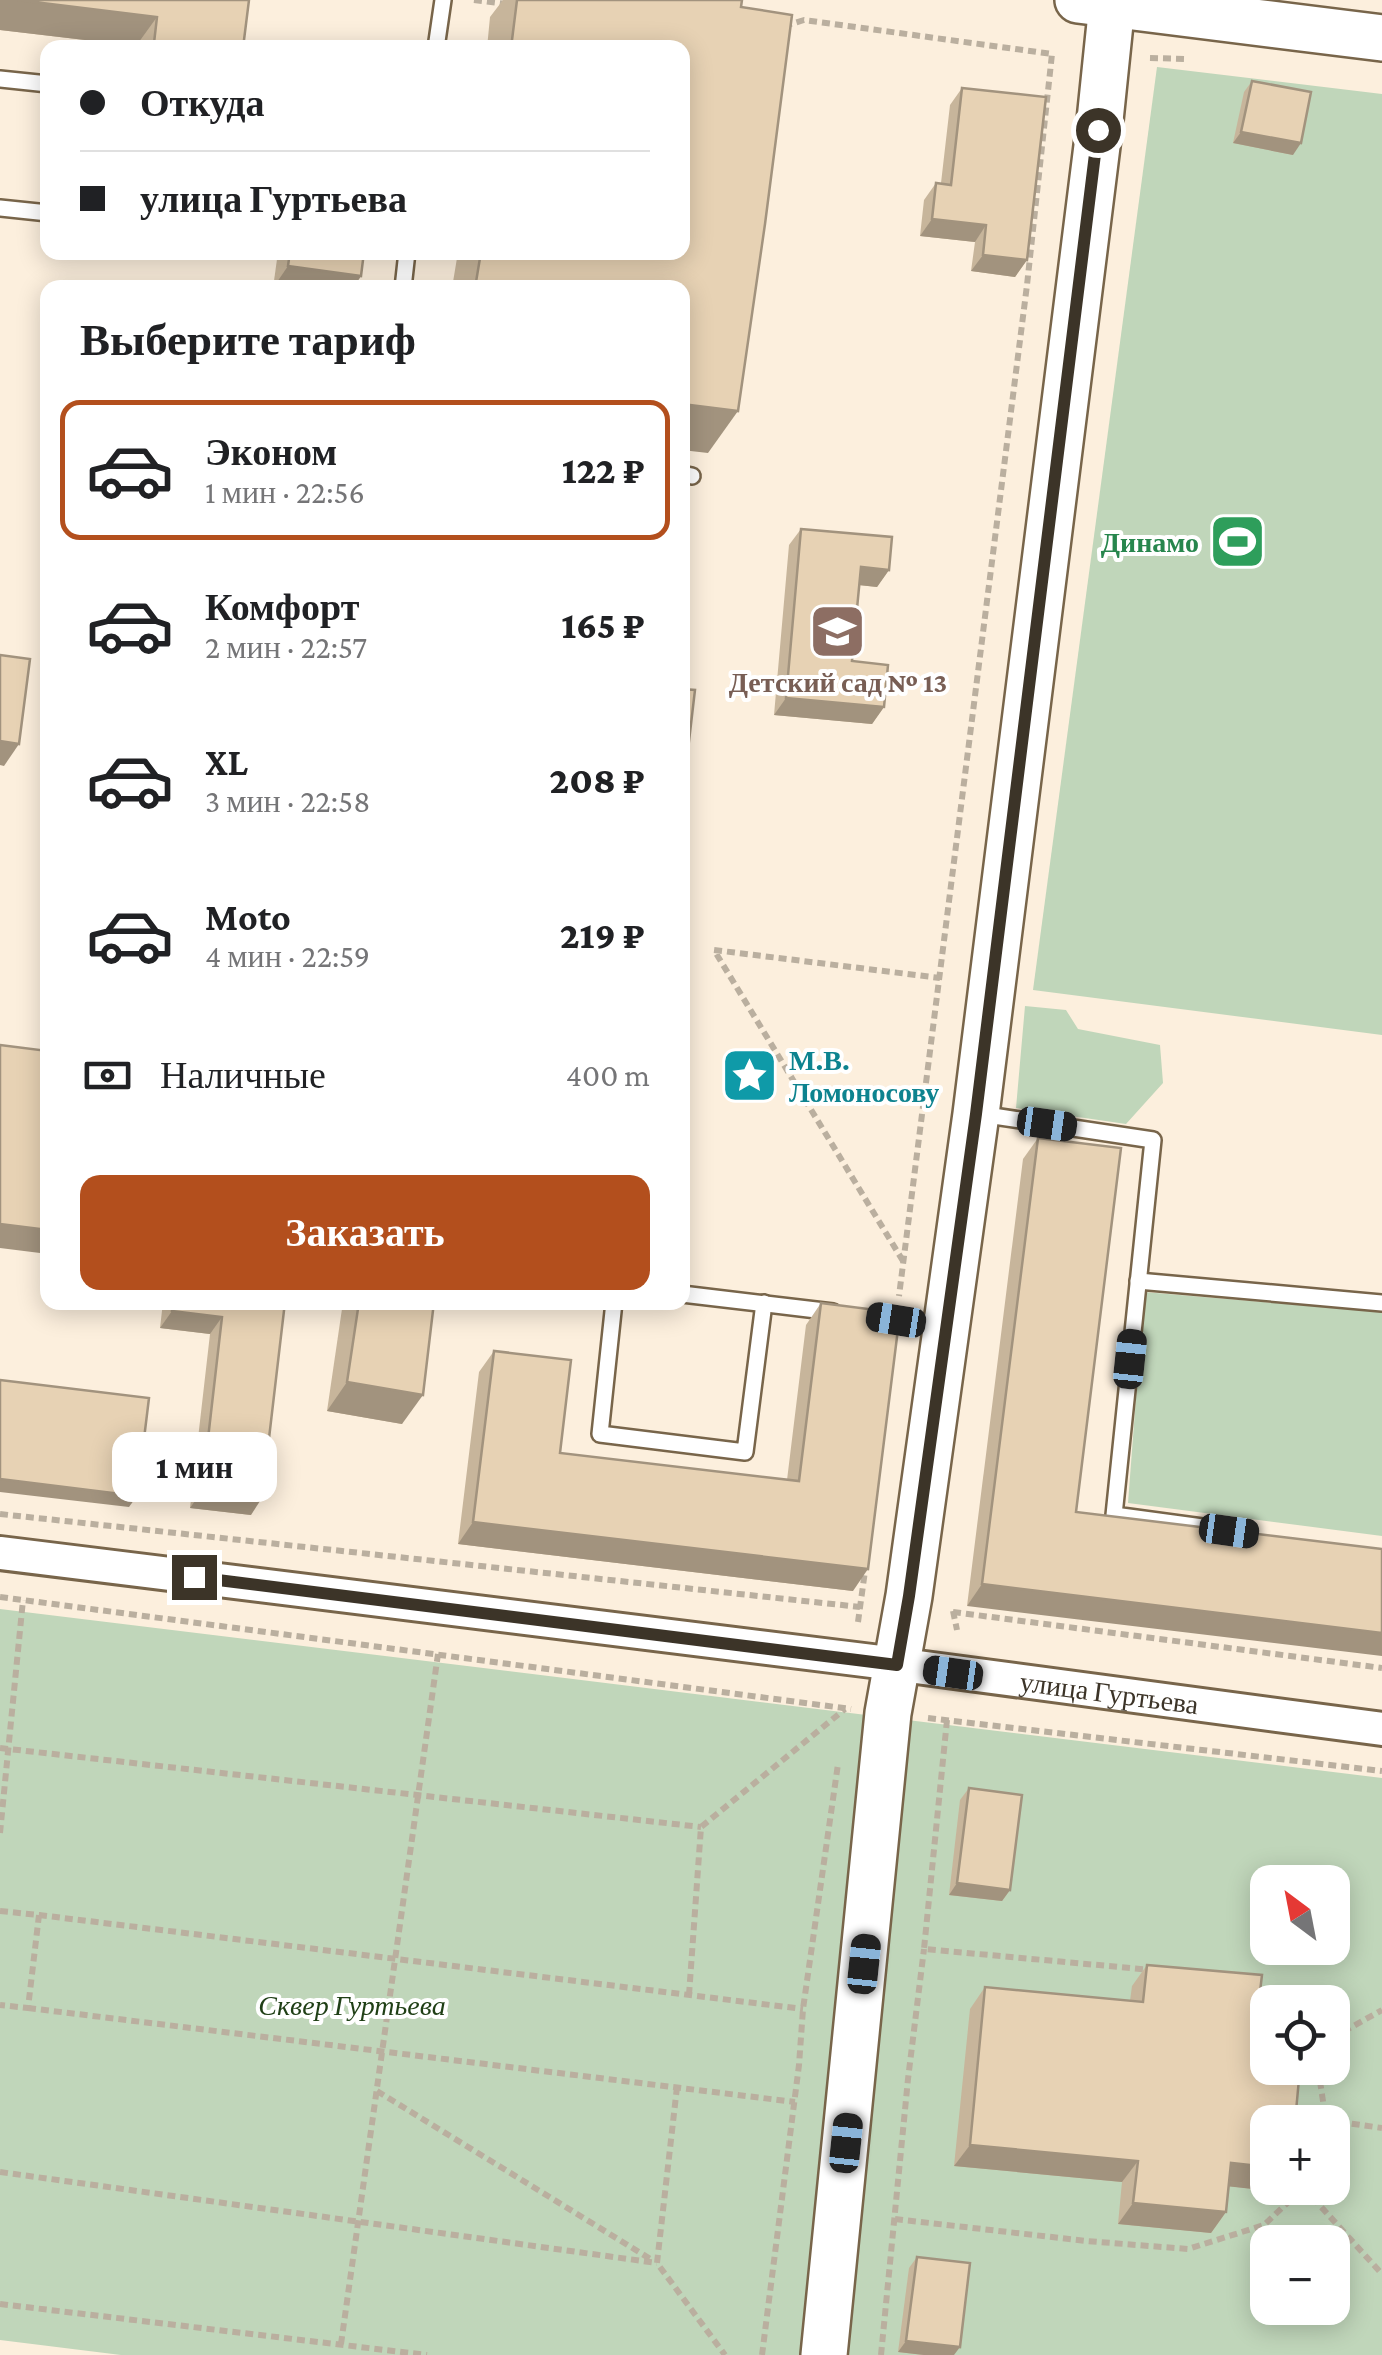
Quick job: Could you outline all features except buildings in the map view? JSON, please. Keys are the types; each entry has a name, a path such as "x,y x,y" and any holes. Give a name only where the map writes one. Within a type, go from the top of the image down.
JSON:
{"street":[{"path":"824,2355 888,1713 909,1596 976,1114 1094,170 1101,1 1382,38"},
{"name":"улица Гуртьева","path":"0,1553 1382,1729"}],"lane":[{"path":"437,40 443,0"},
{"path":"0,79 40,83"},
{"path":"0,208 40,212"},
{"path":"976,1114 1153,1140 1114,1515 1248,1534"},
{"path":"1138,1281 1382,1303"},
{"path":"690,1295 842,1313"},
{"path":"613,1310 600,1434 745,1452 764,1303"},
{"path":"862,1315 947,1325"}],"path":[{"path":"474,0 513,5"},
{"path":"771,31 804,20 1052,54 1030,266 896,1320"},
{"path":"904,1262 714,950 940,978"},
{"path":"0,1514 860,1607"},
{"path":"858,1622 867,1553"},
{"path":"0,1596 846,1708"},
{"path":"0,1833 4,1749 23,1600"},
{"path":"953,1612 1382,1668"},
{"path":"341,2344 438,1654"},
{"path":"4,1749 701,1827 846,1708"},
{"path":"843,1727 846,1708"},
{"path":"881,2355 946,1720 1382,1771"},
{"path":"762,2355 803,2009 840,1746"},
{"path":"689,1994 701,1827"},
{"path":"0,1910 803,2009"},
{"path":"28,2008 39,1916"},
{"path":"924,1950 1162,1971"},
{"path":"0,2005 795,2102"},
{"path":"1350,2028 1382,2010"},
{"path":"657,2264 677,2087"},
{"path":"376,2091 657,2264 725,2355"},
{"path":"1350,2124 1382,2128"},
{"path":"0,2172 657,2264"},
{"path":"895,2219 1188,2249 1264,2225 1286,2205"},
{"path":"1319,2205 1382,2274"},
{"path":"0,2304 427,2355"}],"green space":[{"name":"Динамо","path":"1157,67 1382,94 1382,1035 1033,990"},
{"path":"1025,1006 1066,1010 1078,1029 1160,1045 1163,1083 1126,1124 1016,1108"},
{"path":"1144,1292 1382,1312 1382,1536 1128,1503"},
{"name":"Сквер Гуртьева","path":"0,1609 1382,1778 1382,2355 121,2355 0,2340"}],"place":[{"name":"Динамо","path":"1238,542"},
{"name":"Детский сад № 13","path":"838,631"},
{"name":"М.В. Ломоносову","path":"750,1076"}],"route":[{"path":"194,1577 897,1665 976,1114 1098,130"}]}
